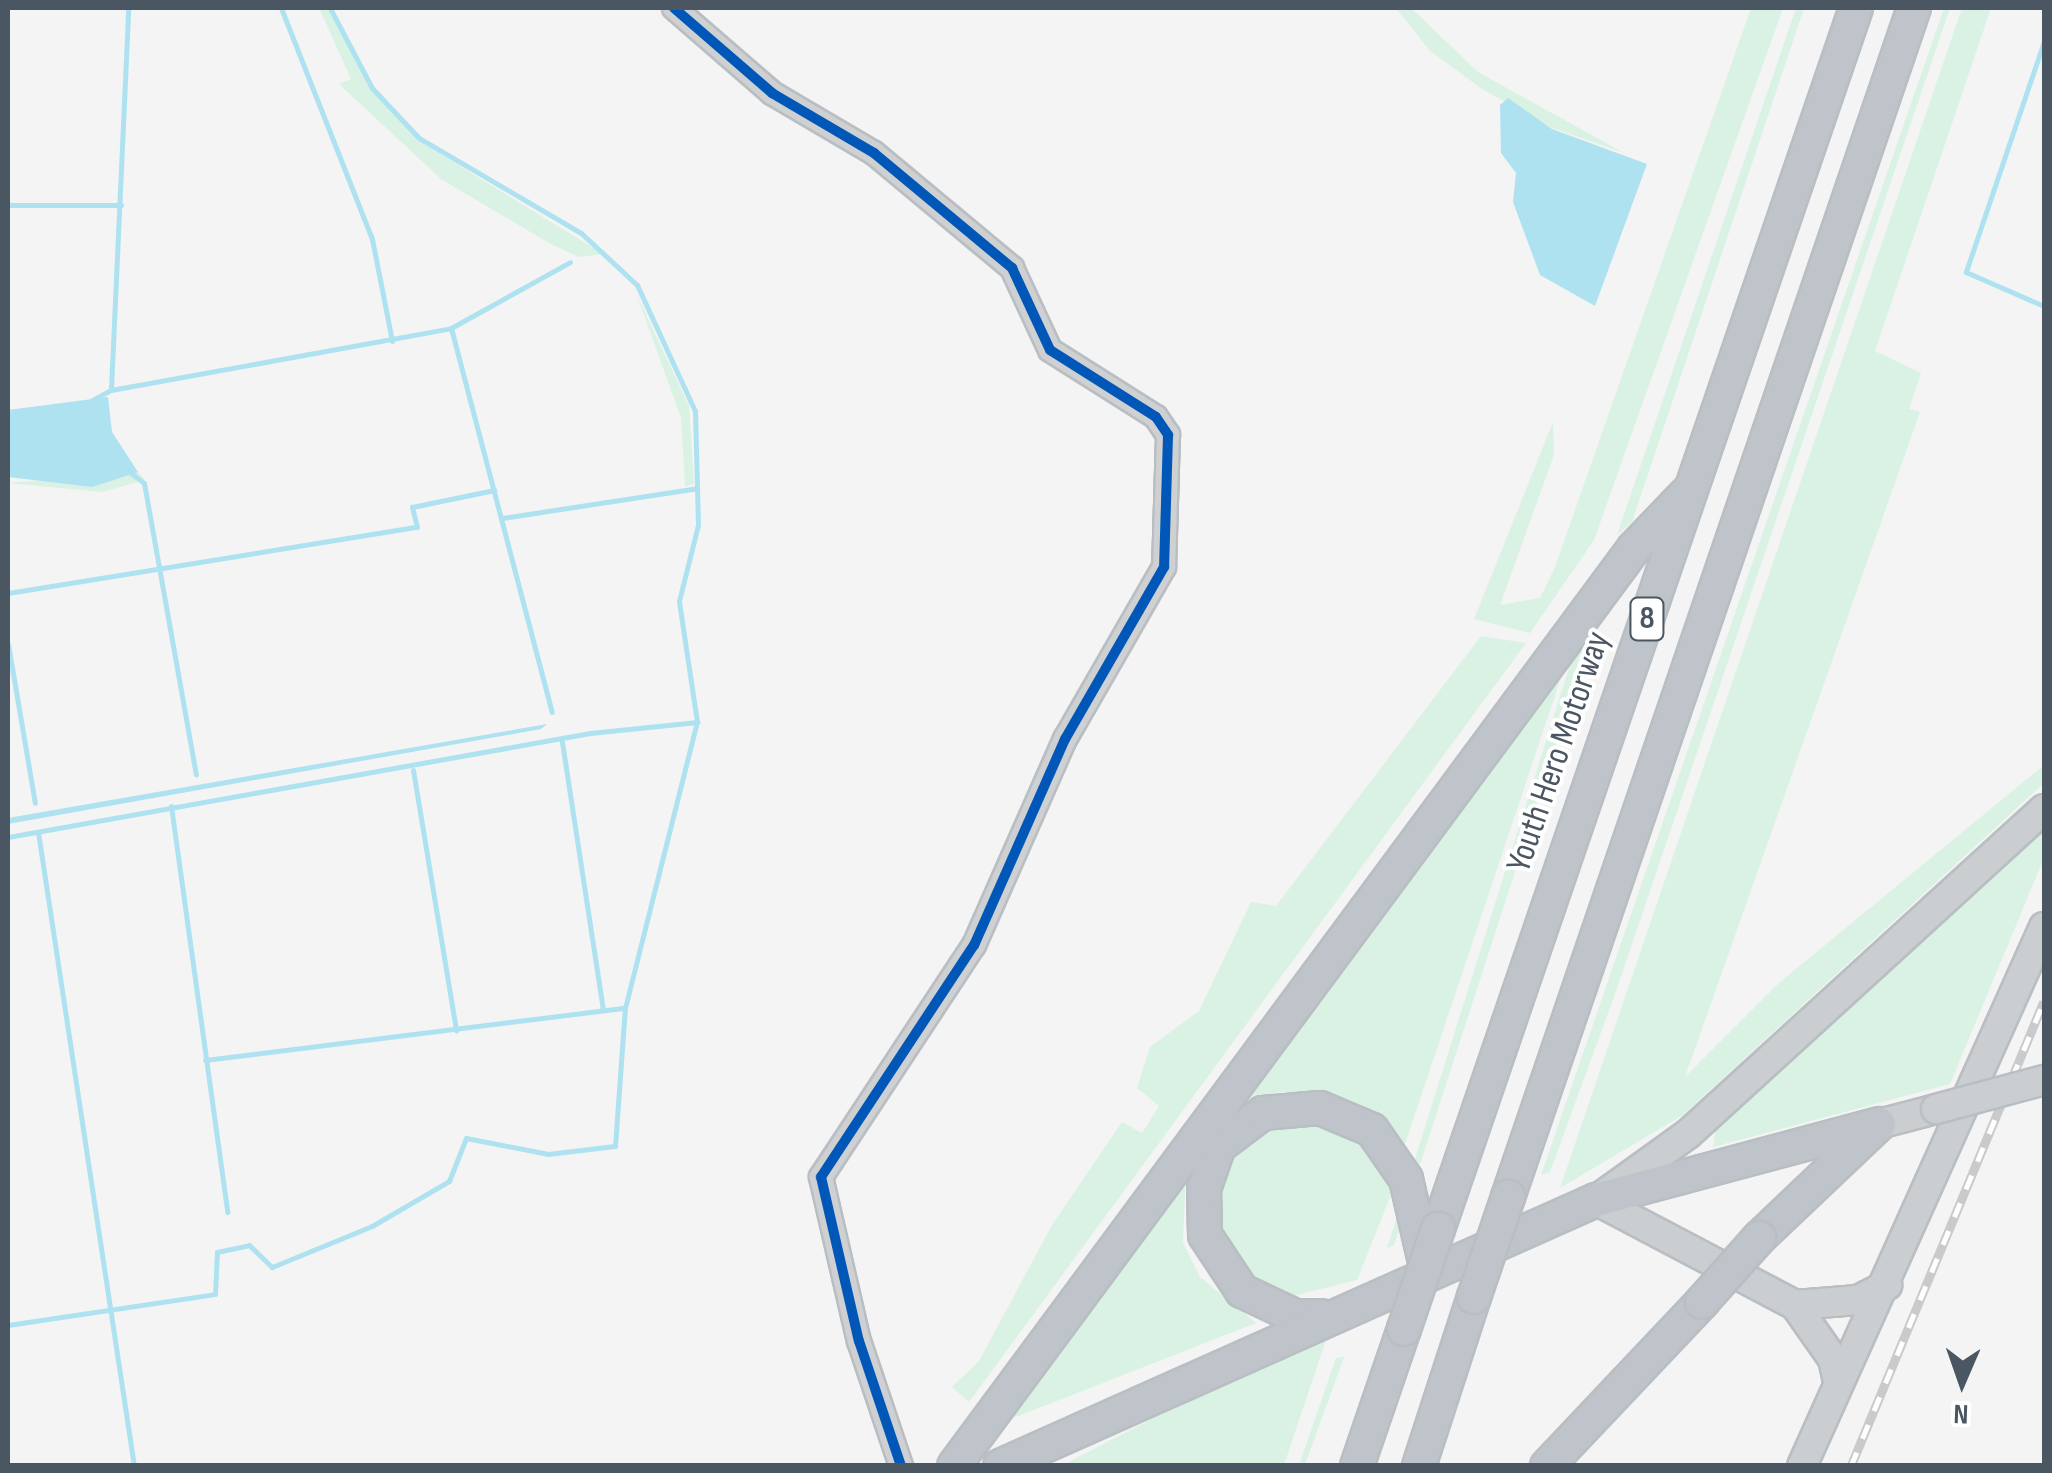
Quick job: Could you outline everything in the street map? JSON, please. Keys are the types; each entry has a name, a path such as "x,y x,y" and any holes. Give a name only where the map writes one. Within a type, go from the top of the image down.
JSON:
{"highway":[{"name":"Youth Hero Motorway","path":"1358,1466 1428,1244 1856,8"},
{"name":"8","path":"1419,1466 1914,8"},
{"path":"954,1466 1634,548 1692,488"},
{"path":"1325,1316 1269,1308 1214,1257 1204,1189 1236,1128 1292,1107 1347,1115 1394,1154 1428,1244"},
{"path":"1000,1466 1325,1316 1596,1200 1879,1124"},
{"path":"1547,1466 1759,1238 1879,1124"}],"main road":[{"path":"1838,1381 1834,1359 1794,1305 1596,1200 1688,1134 2044,809"},
{"path":"1802,1466 1838,1381 1887,1286 2044,926"},
{"path":"1879,1124 2044,1080"},
{"path":"1794,1305 1858,1300 1887,1286"}],"street":[{"path":"674,8 772,93 874,153 1012,268 1050,350 1156,417 1168,435 1164,566 1065,739 974,945 821,1177 859,1341 900,1466"}],"green space":[{"path":"319,8 328,8 370,88 418,140 603,254 579,257 441,179 339,84 351,79"},
{"path":"1396,8 1411,8 1478,72 1624,153 1552,128 1482,89 1430,51"},
{"path":"1751,8 1783,8 1594,540 1530,633 1474,619 1553,422 1554,455 1500,605 1540,598 1555,567"},
{"path":"1796,8 1804,8 1632,522 1617,535"},
{"path":"1944,8 1950,8 1615,994 1550,1172 1541,1175"},
{"path":"1962,8 1991,8 1875,351 1921,373 1909,409 1920,412 1685,1077 1780,982 2044,765 2044,783 1683,1115 1560,1188"},
{"path":"636,293 689,406 694,484 685,486 681,418"},
{"path":"138,472 145,480 102,492 8,483"},
{"path":"1604,597 1394,1245 1387,1248 1589,604"},
{"path":"1481,636 1526,643 969,1402 952,1387 979,1361 1052,1225 1122,1122 1142,1133 1159,1106 1137,1088 1150,1047 1199,1011 1251,902 1276,906"},
{"path":"1574,639 1402,1153 1325,1093 1277,1092 1235,1109"},
{"path":"2044,815 2044,858 1950,1084 1713,1147 1717,1118"},
{"path":"1257,1122 1339,1125 1368,1148 1392,1192 1357,1280 1281,1299 1227,1269 1211,1181"},
{"path":"1186,1165 1183,1243 1200,1277 1256,1323 1003,1422"},
{"path":"1330,1328 1284,1465 1061,1466 1132,1429"},
{"path":"1344,1357 1305,1465 1299,1465 1336,1358"}],"water":[{"path":"1508,98 1552,129 1647,164 1595,306 1540,275 1513,202 1516,173 1501,153 1500,105"},
{"path":"108,397 112,432 138,472 92,487 8,477 8,410"},
{"path":"547,724 541,729 8,824 8,818"}],"waterway":[{"path":"111,389 128,8"},
{"path":"281,8 372,239 392,341"},
{"path":"8,1325 215,1294 217,1252 249,1245 272,1267 372,1226 449,1181 466,1138 548,1154 615,1146 625,1008 697,722 679,601 698,525 695,411 637,285 581,233 419,138 372,88 330,8"},
{"path":"2044,41 1966,272 2044,306"},
{"path":"8,205 121,205"},
{"path":"89,402 111,390 451,328 570,262"},
{"path":"451,328 552,712"},
{"path":"131,473 144,483 196,774"},
{"path":"502,518 697,488"},
{"path":"8,593 417,527 412,507 494,490"},
{"path":"8,644 35,803"},
{"path":"8,837 590,733 697,722"},
{"path":"562,742 603,1010"},
{"path":"413,770 456,1030"},
{"path":"171,806 227,1212"},
{"path":"38,832 134,1466"},
{"path":"205,1060 625,1008"}],"railway":[{"path":"1851,1466 2044,1001"}],"cycle path":[{"path":"674,8 772,93 874,153 1012,268 1050,350 1156,417 1168,435 1164,567 1065,739 974,945 821,1177 859,1341 901,1466"}]}
